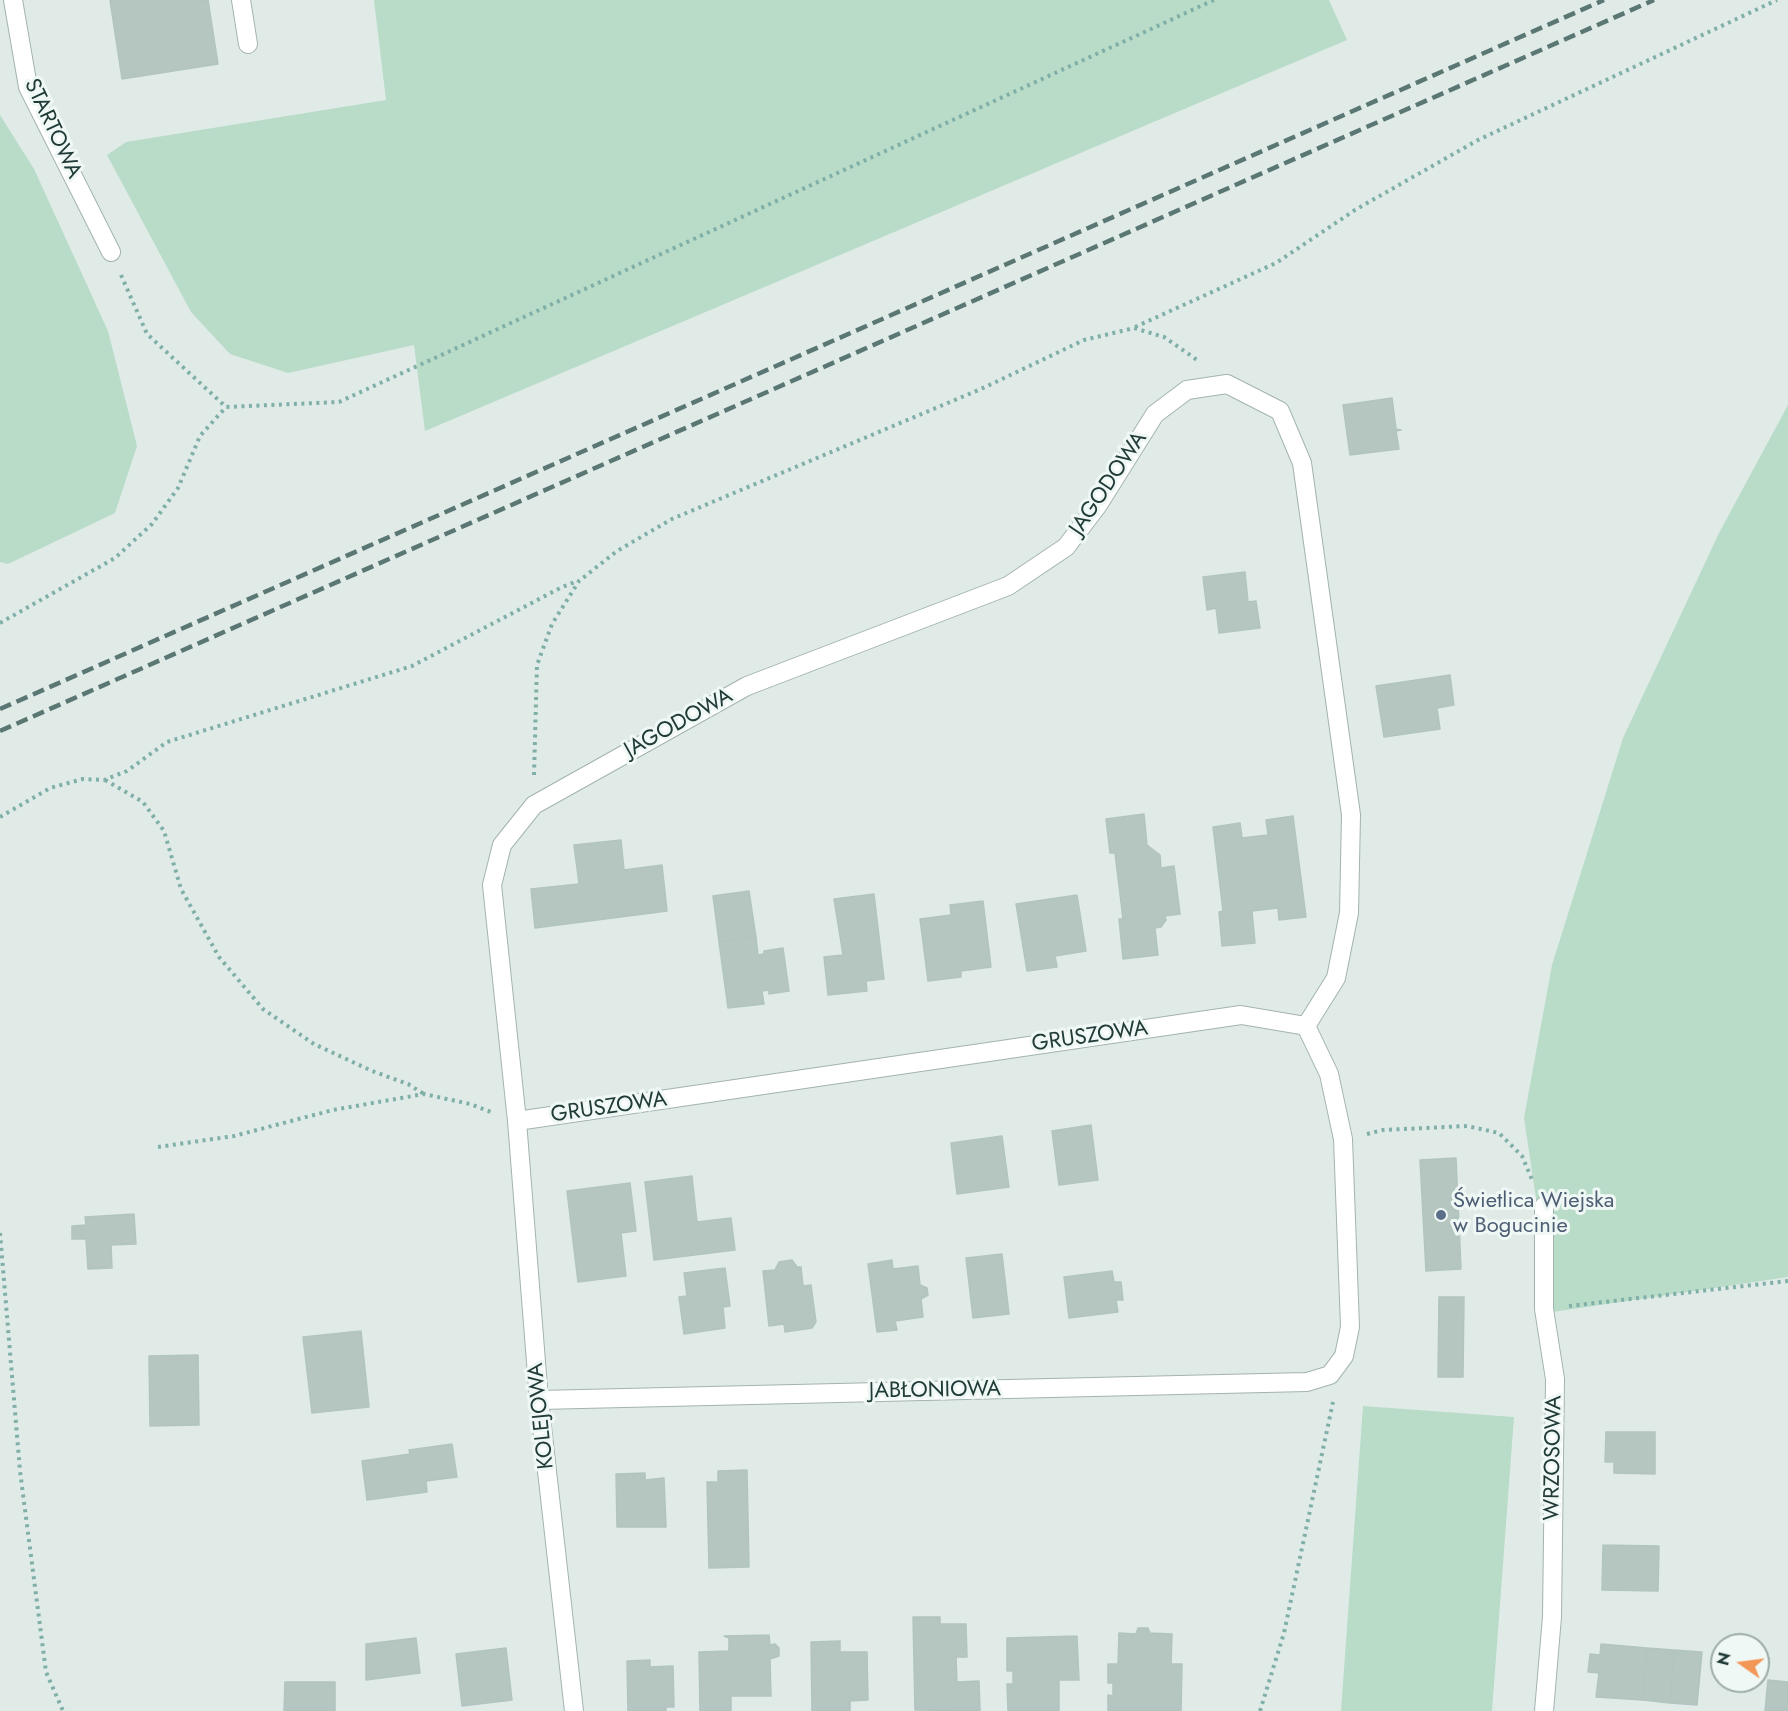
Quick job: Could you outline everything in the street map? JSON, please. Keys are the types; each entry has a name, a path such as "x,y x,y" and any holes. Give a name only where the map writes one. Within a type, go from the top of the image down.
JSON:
{"street":[{"name":"STARTOWA","path":"13,0 28,87 111,252"},
{"path":"242,0 248,44"},
{"path":"1227,384 1280,411 1302,463 1351,815 1348,913 1336,978 1306,1026 1329,1074 1343,1139 1350,1327 1344,1356 1330,1375"},
{"name":"JAGODOWA","path":"517,1121 492,885 502,845 534,805 747,686 1008,586 1066,547 1098,505 1155,414 1187,390 1227,384"},
{"name":"GRUSZOWA","path":"517,1121 1241,1015 1306,1026"},
{"name":"KOLEJOWA","path":"517,1121 539,1400 574,1711"},
{"name":"WRZOSOWA","path":"1544,1206 1544,1309 1556,1379 1552,1617 1544,1711"},
{"name":"JABŁONIOWA","path":"539,1400 1307,1382 1330,1375"}],"path":[{"path":"111,252 147,334 226,407 339,402 1214,0"},
{"path":"534,805 537,665 552,624 579,581 617,551 672,519 981,389 1084,340 1134,328 1276,263 1355,210 1478,140 1777,0"},
{"path":"1134,328 1164,337 1227,384"},
{"path":"0,623 115,558 152,524 178,488 200,436 226,407"},
{"path":"0,818 50,788 83,779 104,780 127,771 167,742 412,666 562,586 579,581"},
{"path":"104,780 143,802 164,831 186,898 219,957 263,1009 314,1044 372,1071 408,1084 424,1094 470,1104 517,1121"},
{"path":"158,1147 234,1136 333,1110 424,1094"},
{"path":"1343,1139 1383,1130 1467,1126 1499,1133 1522,1156 1544,1206"},
{"path":"0,1233 20,1471 42,1648 46,1672 63,1711"},
{"path":"1544,1309 1788,1281"},
{"path":"1260,1711 1284,1633 1335,1392 1330,1375"}],"green space":[{"path":"374,0 1329,0 1347,40 425,431 414,345 288,373 230,354 191,312 107,155 126,142 386,100"},
{"path":"0,115 34,169 108,331 137,446 115,513 8,564 0,562"},
{"path":"1788,405 1788,1277 1553,1312 1524,1118 1552,965 1623,738 1719,533"},
{"path":"1363,1406 1514,1417 1492,1711 1341,1711"}],"building":[{"path":"110,0 208,0 218,64 122,79"},
{"path":"1392,398 1396,429 1401,430 1396,431 1399,449 1350,455 1343,405"},
{"path":"1245,572 1248,602 1256,601 1260,628 1219,633 1216,608 1207,610 1203,577"},
{"path":"1450,675 1454,705 1437,708 1440,729 1384,737 1376,686"},
{"path":"1144,814 1147,845 1160,855 1161,868 1174,866 1180,914 1165,916 1166,920 1161,927 1155,928 1158,955 1123,959 1119,919 1123,919 1115,853 1110,853 1106,819"},
{"path":"1293,816 1306,917 1279,920 1278,908 1252,911 1255,943 1222,946 1219,912 1223,911 1213,827 1240,823 1242,838 1268,835 1266,820"},
{"path":"621,840 624,870 662,865 667,911 535,928 531,889 579,884 574,845"},
{"path":"749,891 756,937 719,942 713,896"},
{"path":"874,894 884,979 866,981 867,991 828,995 824,957 843,955 834,899"},
{"path":"1077,895 1086,951 1055,956 1057,967 1027,971 1016,904"},
{"path":"983,901 991,967 961,971 961,977 928,981 920,919 951,915 950,905"},
{"path":"756,937 758,955 764,954 764,951 783,948 789,991 769,994 769,990 762,991 764,1004 728,1008 719,942"},
{"path":"1091,1125 1098,1180 1059,1185 1052,1131"},
{"path":"1002,1136 1009,1187 957,1194 951,1143"},
{"name":"Świetlica Wiejska w Bogucinie","path":"1456,1158 1461,1269 1426,1271 1420,1160"},
{"path":"692,1176 697,1222 731,1218 735,1250 654,1260 645,1182"},
{"path":"630,1183 636,1231 621,1233 626,1276 578,1282 567,1191"},
{"path":"134,1214 136,1244 111,1245 112,1268 88,1269 86,1239 72,1239 72,1226 86,1225 85,1217"},
{"path":"1002,1254 1009,1314 973,1318 966,1258"},
{"path":"792,1260 797,1267 801,1267 803,1286 811,1285 816,1322 812,1328 785,1332 784,1324 769,1326 763,1271 775,1270 779,1262"},
{"path":"892,1260 893,1269 918,1266 920,1285 927,1288 928,1295 921,1299 923,1317 895,1321 897,1330 877,1332 868,1264"},
{"path":"725,1268 730,1306 723,1307 725,1328 684,1334 679,1297 687,1296 684,1273"},
{"path":"1112,1271 1114,1282 1121,1282 1123,1300 1116,1300 1118,1312 1069,1318 1064,1277"},
{"path":"1439,1297 1464,1297 1463,1377 1438,1377"},
{"path":"361,1331 369,1407 312,1413 303,1337"},
{"path":"198,1355 199,1425 150,1426 149,1356"},
{"path":"1606,1432 1655,1432 1655,1474 1614,1473 1614,1462 1605,1462"},
{"path":"452,1444 457,1477 426,1481 427,1492 367,1500 362,1461 410,1454 409,1450"},
{"path":"747,1470 749,1567 709,1568 707,1482 718,1482 718,1471"},
{"path":"645,1473 645,1480 664,1478 666,1527 617,1527 616,1474"},
{"path":"1603,1545 1659,1546 1658,1591 1602,1590"},
{"path":"913,1617 940,1617 940,1624 966,1624 967,1657 956,1657 957,1682 979,1681 980,1711 915,1710"},
{"path":"1138,1628 1148,1628 1150,1633 1172,1634 1171,1664 1182,1664 1181,1711 1108,1711 1108,1695 1113,1696 1113,1683 1108,1683 1108,1664 1118,1664 1119,1633 1136,1634"},
{"path":"769,1635 770,1645 775,1644 779,1648 779,1656 770,1659 771,1696 731,1696 731,1711 700,1711 699,1652 729,1651 729,1638 724,1636"},
{"path":"1077,1636 1079,1680 1059,1680 1059,1711 1008,1711 1007,1684 1013,1684 1013,1671 1007,1671 1007,1638"},
{"path":"416,1638 420,1673 366,1680 366,1644"},
{"path":"840,1641 840,1652 867,1652 868,1700 850,1701 850,1711 812,1711 811,1642"},
{"path":"1601,1644 1647,1648 1643,1700 1596,1697 1599,1673 1588,1672 1590,1654 1600,1655"},
{"path":"506,1648 512,1700 462,1706 456,1654"},
{"path":"1647,1648 1674,1650 1670,1703 1643,1700"},
{"path":"1674,1650 1702,1652 1697,1705 1670,1703"},
{"path":"650,1660 650,1667 673,1666 674,1707 666,1707 666,1711 628,1711 627,1661"},
{"path":"1770,1680 1788,1682 1788,1711 1765,1711 1767,1693 1770,1693"},
{"path":"285,1682 335,1682 335,1711 284,1711"}],"railway":[{"path":"0,709 1604,0"},
{"path":"0,731 1654,0"}],"place":[{"name":"Świetlica Wiejska w Bogucinie","path":"1441,1215"}]}
